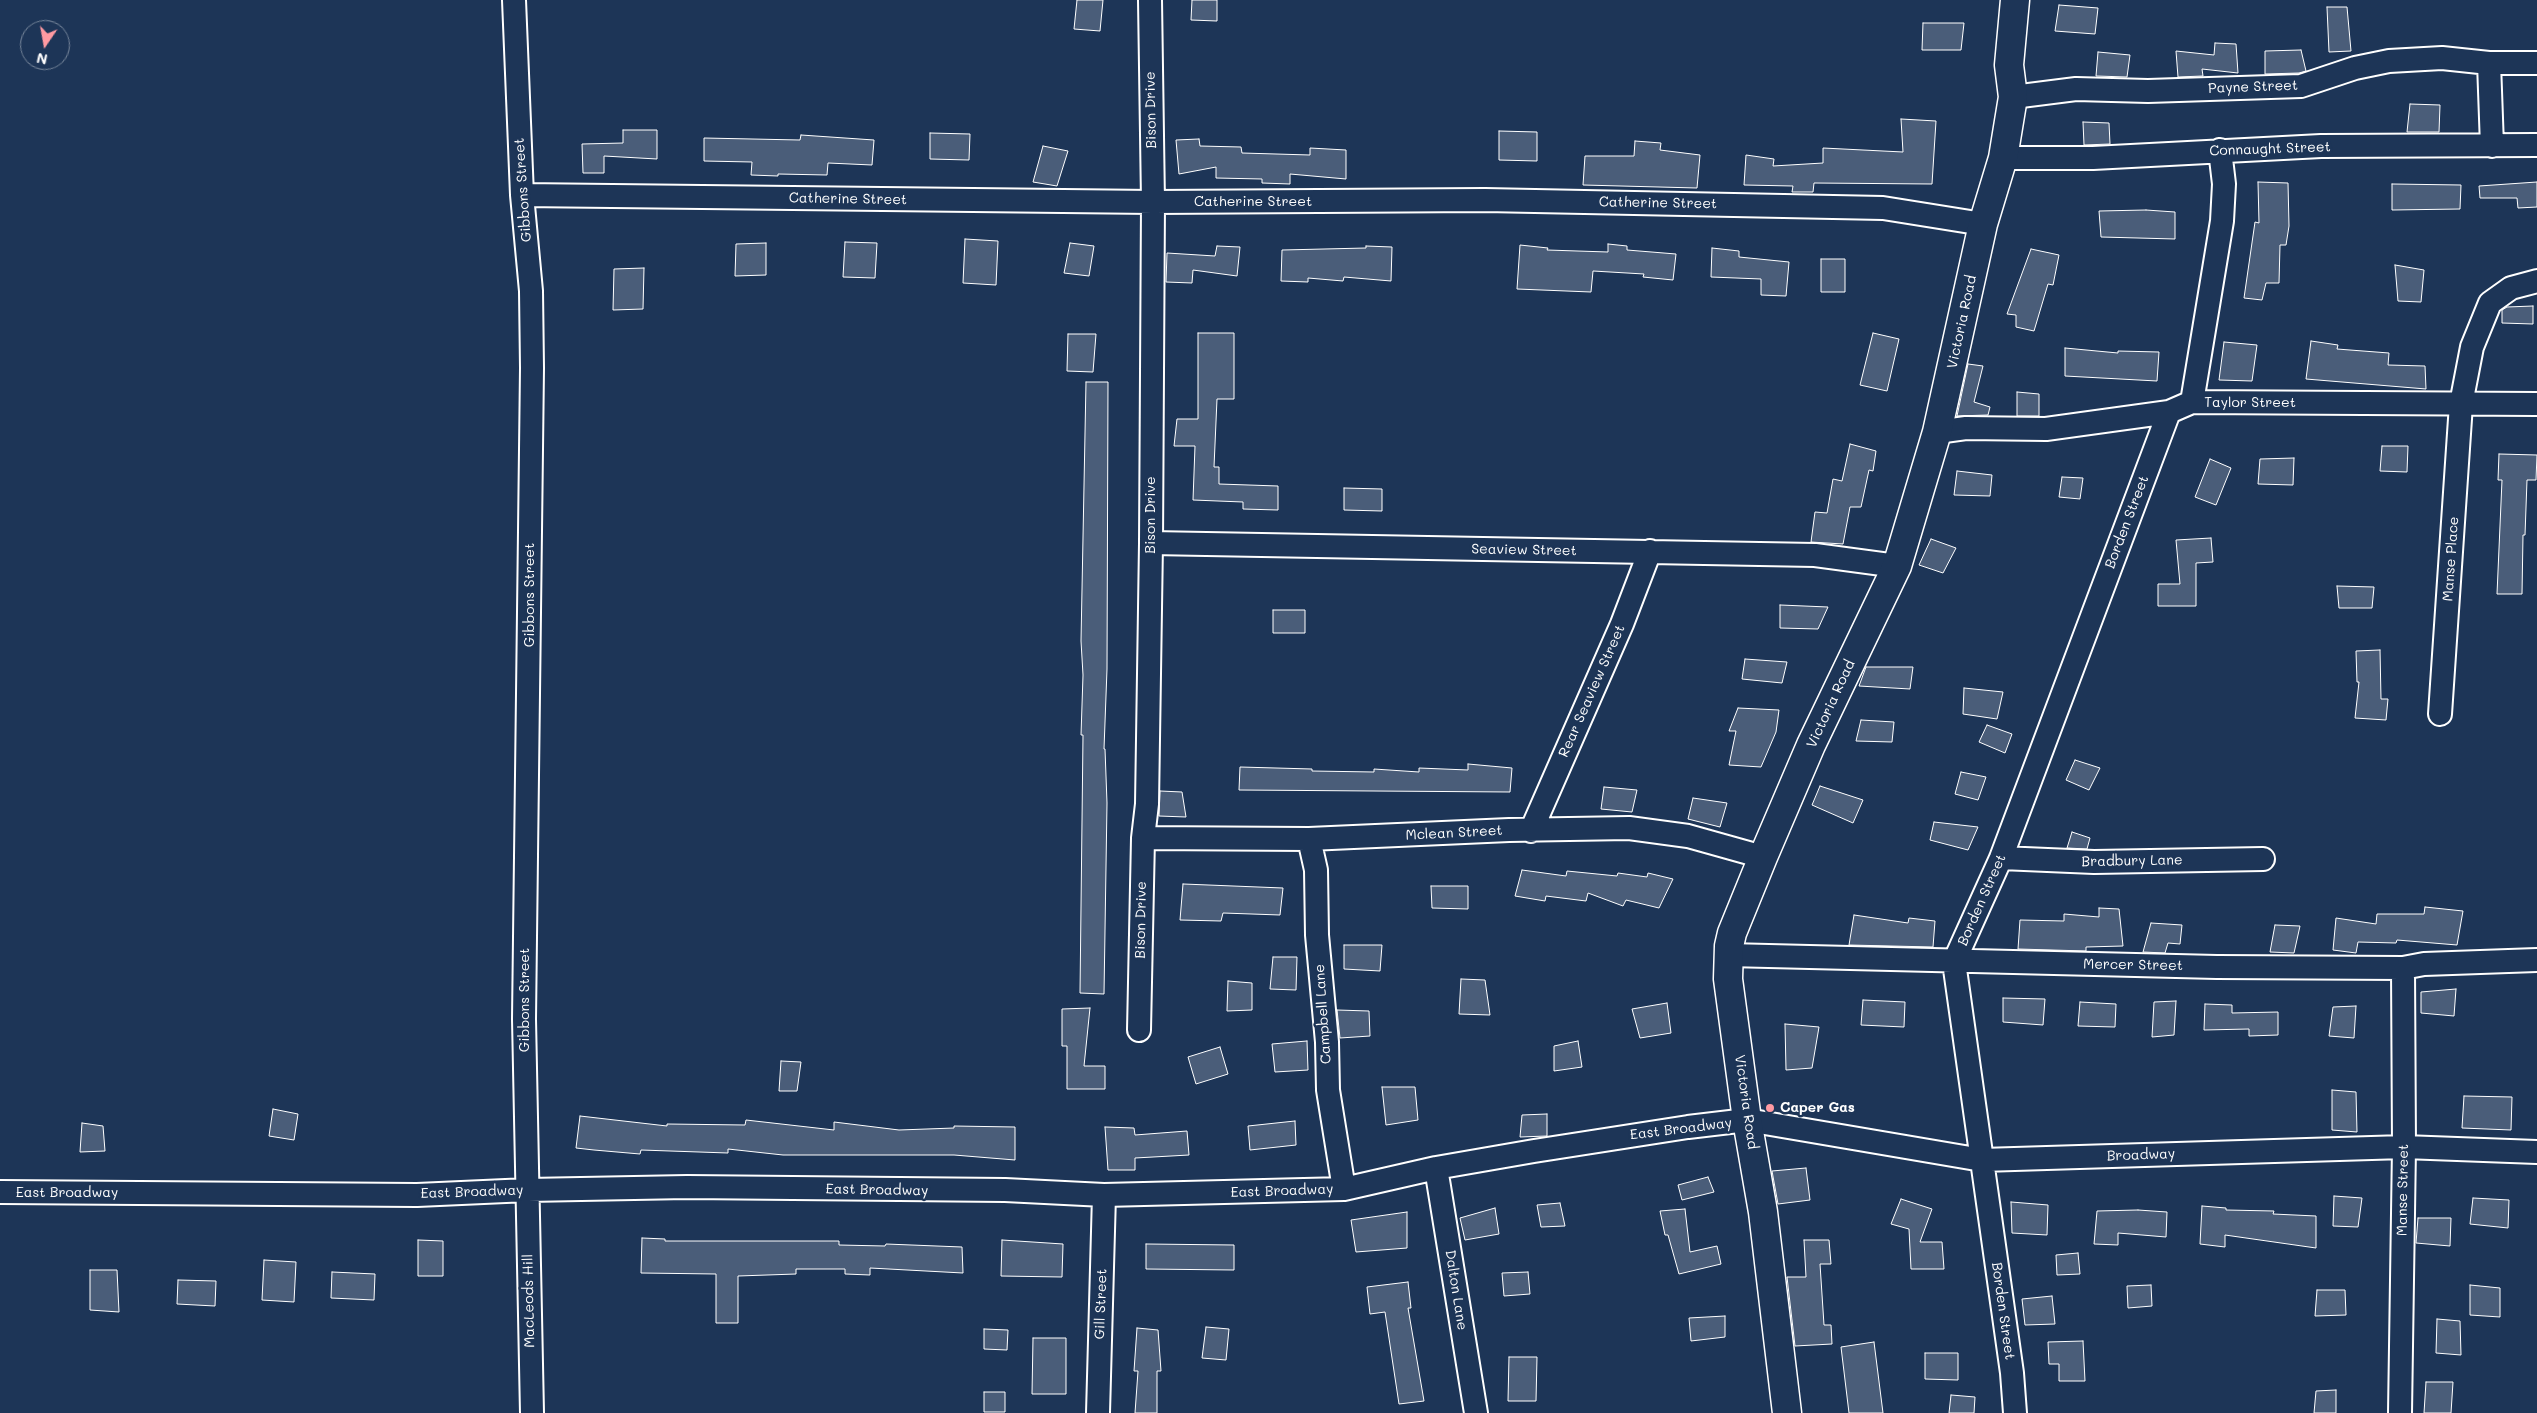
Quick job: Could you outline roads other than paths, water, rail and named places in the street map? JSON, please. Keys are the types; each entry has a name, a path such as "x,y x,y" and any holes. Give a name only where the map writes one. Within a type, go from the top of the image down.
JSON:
{"main road":[{"name":"Victoria Road","path":"1787,1413 1763,1212 1747,1120 1728,979 1728,955 1732,933 1811,745 1897,566 1938,432 1983,224 2004,158 2014,98 2008,65 2015,0"}],"street":[{"name":"Gibbons Street","path":"514,0 522,195 530,291 532,368 524,1019 528,1190"},
{"name":"Bison Drive","path":"1139,1030 1143,838 1148,804 1151,543 1153,202 1150,0"},
{"name":"Payne Street","path":"2014,98 2076,90 2148,91 2301,86 2355,68 2389,61 2442,58 2489,63 2537,63"},
{"path":"2489,63 2492,146"},
{"name":"Connaught Street","path":"2004,158 2093,158 2321,146 2537,145"},
{"path":"2192,402 2222,220 2224,184 2220,150"},
{"name":"Catherine Street","path":"522,195 1153,202 1485,200 1883,208 1983,224"},
{"name":"Manse Place","path":"2440,714 2461,404 2472,347 2490,303 2511,288 2537,281"},
{"name":"Taylor Street","path":"1938,432 1966,428 2046,429 2169,412 2192,402 2537,404"},
{"name":"Borden Street","path":"2015,1413 1954,962 2001,858 2169,412"},
{"name":"Seaview Street","path":"1151,543 1390,549 1650,551 1832,556 1897,566"},
{"name":"Rear Seaview Street","path":"1531,831 1622,624 1650,551"},
{"name":"Mclean Street","path":"1143,838 1309,840 1571,828 1638,829 1688,836 1763,857"},
{"name":"Campbell Lane","path":"1309,840 1316,870 1317,935 1328,1090 1344,1189"},
{"name":"Bradbury Lane","path":"2001,858 2094,862 2263,859"},
{"name":"Mercer Street","path":"1728,955 2218,967 2403,968 2424,964 2537,960"},
{"name":"Manse Street","path":"2400,1413 2404,1147 2403,968"},
{"name":"East Broadway","path":"0,1192 417,1195 528,1190 686,1187 1005,1190 1104,1195 1344,1189 1436,1168 1644,1133 1747,1120"},
{"name":"Broadway","path":"1747,1120 1982,1160 2404,1147 2537,1152"},
{"name":"Dalton Lane","path":"1436,1168 1476,1413"},
{"name":"MacLeods Hill","path":"528,1190 532,1413"},
{"name":"Gill Street","path":"1098,1413 1104,1195"}],"place":[{"name":"Caper Gas","path":"1770,1108"}]}
